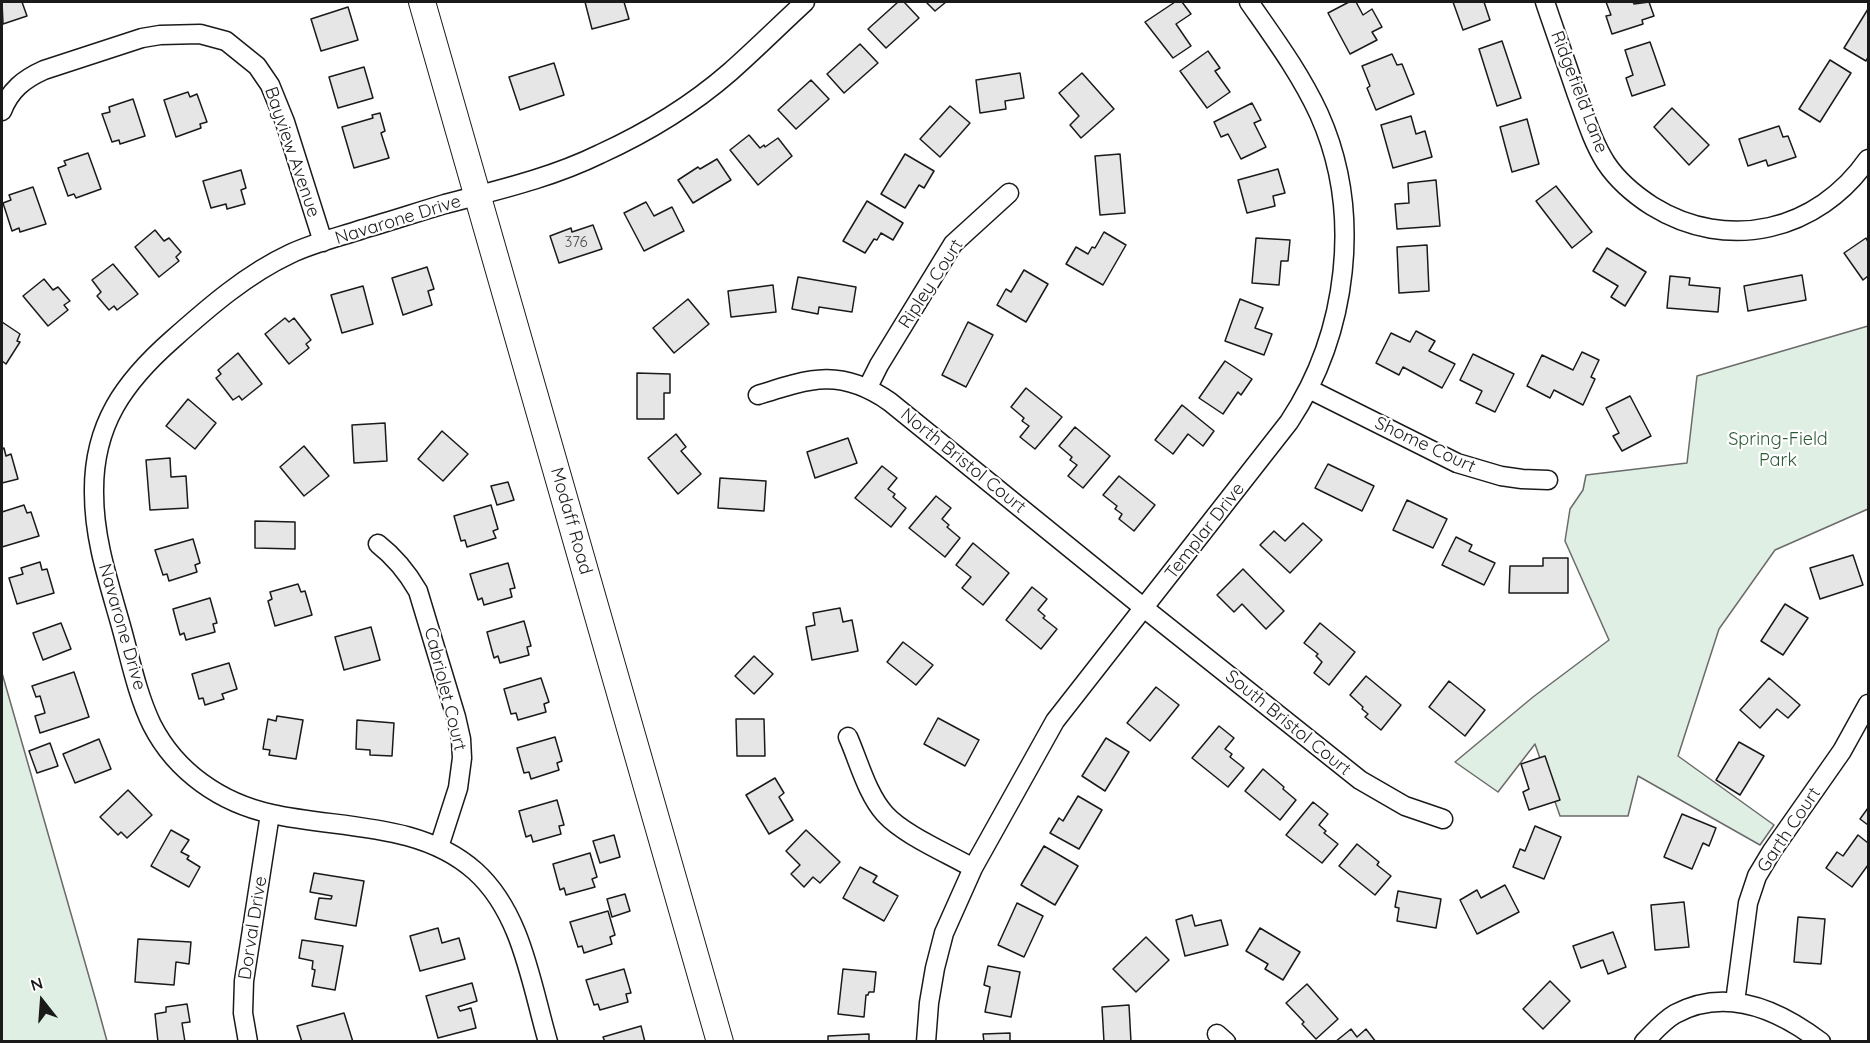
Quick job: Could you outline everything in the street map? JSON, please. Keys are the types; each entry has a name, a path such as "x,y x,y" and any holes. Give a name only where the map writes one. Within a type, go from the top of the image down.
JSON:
{"street":[{"name":"Modaff Road","path":"422,2 720,1041"},
{"name":"Navarone Drive","path":"548,1041 516,930 504,906 478,873 460,858 439,847 400,835 270,814 229,800 194,778 160,740 150,720 101,557 95,522 95,474 100,437 119,398 151,358 249,277 269,264 296,251 323,242 563,170 637,135 671,115 727,74 805,2"},
{"name":"Templar Drive","path":"926,1041 929,1003 944,933 973,868 1055,721 1289,422 1309,390 1335,316 1345,248 1345,219 1340,182 1329,141 1309,94 1278,43 1249,2"},
{"name":"Ridgefield Lane","path":"1545,2 1592,136 1607,164 1626,187 1665,214 1688,224 1713,230 1758,231 1807,214 1832,198 1869,159"},
{"name":"Bayview Avenue","path":"2,111 11,93 28,77 142,38 200,34 226,41 257,66 270,85 285,122 323,242"},
{"name":"Ripley Court","path":"868,387 953,244 1010,193"},
{"name":"North Bristol Court","path":"758,395 789,385 816,380 838,380 868,387 890,402 1144,608"},
{"name":"Shome Court","path":"1309,390 1457,463 1500,476 1548,480"},
{"name":"Cabriolet Court","path":"378,544 405,570 418,591 461,740 461,776 439,847"},
{"name":"South Bristol Court","path":"1144,608 1360,780 1405,806 1443,819"},
{"name":"Garth Court","path":"1734,1002 1748,903 1757,876 1842,751 1869,704"},
{"path":"848,737 872,793 885,814 900,827 973,868"},
{"name":"Dorval Drive","path":"248,1041 243,1013 243,981 270,814"},
{"path":"1644,1041 1668,1019 1691,1007 1734,1002 1752,1004 1784,1017 1821,1041"}],"green space":[{"name":"Spring-Field Park","path":"1868,326 1868,509 1775,550 1719,629 1678,756 1774,825 1760,845 1638,776 1628,816 1560,816 1535,744 1498,792 1455,762 1533,697 1609,640 1565,541 1570,509 1583,490 1586,475 1687,463 1697,376"},
{"path":"2,673 96,1001 107,1041 2,1041"}],"building":[{"path":"2,2 22,2 27,16 3,24"},
{"path":"585,2 624,2 629,19 592,29"},
{"path":"898,2 904,2 919,18 886,48 868,29"},
{"path":"926,2 946,2 935,11"},
{"path":"1175,2 1182,2 1191,14 1176,24 1191,46 1173,58 1145,22"},
{"path":"1349,2 1356,2 1363,15 1372,9 1382,27 1372,32 1377,40 1350,54 1328,13"},
{"path":"1453,2 1484,2 1490,20 1463,30"},
{"path":"1606,2 1633,2 1634,4 1649,2 1654,16 1642,20 1643,24 1612,34 1606,16 1611,15"},
{"path":"348,7 358,40 321,51 311,19"},
{"path":"1868,9 1868,57 1866,61 1844,48"},
{"path":"1502,41 1521,98 1497,106 1479,49"},
{"path":"1650,42 1665,85 1632,96 1626,78 1633,75 1625,50"},
{"path":"860,44 878,63 844,93 827,74"},
{"path":"1208,51 1220,68 1215,71 1230,92 1207,108 1180,71"},
{"path":"1392,54 1397,65 1402,64 1414,94 1376,110 1367,88 1370,86 1362,66"},
{"path":"1830,60 1851,73 1820,122 1799,109"},
{"path":"554,63 564,95 520,110 509,77"},
{"path":"364,67 373,98 338,108 329,77"},
{"path":"1020,73 1024,98 1005,101 1006,109 980,113 976,80"},
{"path":"1082,73 1114,109 1081,138 1070,125 1079,116 1059,93"},
{"path":"811,80 829,99 796,129 778,110"},
{"path":"188,92 190,97 197,94 207,122 200,124 201,128 176,137 164,100"},
{"path":"133,99 145,136 120,144 119,140 112,142 102,114 110,112 109,107"},
{"path":"1252,103 1261,120 1254,123 1266,147 1241,159 1228,134 1221,137 1214,122"},
{"path":"950,106 970,123 940,157 920,139"},
{"path":"1672,108 1709,145 1689,165 1654,127"},
{"path":"380,113 385,131 381,133 389,158 354,168 342,127 373,118 372,115"},
{"path":"1411,116 1416,134 1425,131 1432,157 1393,168 1381,125"},
{"path":"1527,119 1539,164 1512,172 1500,127"},
{"path":"1779,126 1783,137 1788,136 1796,157 1768,166 1766,160 1748,166 1739,139"},
{"path":"749,135 760,148 778,138 792,156 758,185 730,150"},
{"path":"88,153 101,189 76,198 74,194 68,196 58,168 66,165 64,161"},
{"path":"905,154 934,171 924,188 919,185 905,208 881,194"},
{"path":"1120,154 1125,213 1100,215 1095,156"},
{"path":"717,159 731,180 693,203 678,180 698,167 700,169"},
{"path":"1278,169 1285,193 1273,196 1275,206 1247,213 1238,180"},
{"path":"241,170 246,188 241,190 245,204 227,209 226,204 211,208 203,181"},
{"path":"1436,180 1440,226 1397,229 1395,204 1409,203 1408,183"},
{"path":"1556,186 1592,232 1572,248 1536,201"},
{"path":"33,187 46,224 20,232 19,228 12,231 3,203 11,200 9,195"},
{"path":"867,201 903,223 893,240 881,233 865,253 843,241"},
{"path":"646,202 654,216 672,207 684,231 644,251 624,213"},
{"path":"593,225 602,249 559,263 550,236 571,228 572,232"},
{"path":"155,230 164,241 169,238 181,252 176,257 179,261 159,277 135,247"},
{"path":"1104,232 1126,245 1103,285 1066,264 1076,247 1088,254 1092,247 1095,248"},
{"path":"1256,238 1290,240 1288,261 1281,261 1279,285 1252,283"},
{"path":"1866,238 1868,276 1863,280 1844,253"},
{"path":"1427,245 1429,291 1399,293 1397,247"},
{"path":"1607,248 1646,272 1625,306 1611,297 1618,286 1593,271"},
{"path":"113,264 138,294 117,310 114,306 109,310 97,296 101,292 92,280"},
{"path":"427,267 434,289 428,291 432,305 403,315 392,278"},
{"path":"1024,270 1048,284 1026,322 997,305 1006,289 1011,292"},
{"path":"1802,275 1806,300 1748,311 1744,286"},
{"path":"1670,276 1690,278 1689,285 1720,288 1718,312 1667,308"},
{"path":"798,277 856,287 852,312 819,307 818,314 792,309"},
{"path":"44,279 53,290 58,287 70,301 64,305 68,310 48,326 23,296"},
{"path":"773,285 776,312 731,317 728,291"},
{"path":"363,286 373,324 342,333 331,295"},
{"path":"688,299 709,324 674,353 653,328"},
{"path":"1240,299 1263,308 1255,328 1272,334 1264,355 1225,341"},
{"path":"285,318 289,322 294,318 311,340 306,344 309,348 289,364 265,334"},
{"path":"2,322 20,334 17,341 20,342 6,364 2,361"},
{"path":"968,322 993,335 966,387 942,375"},
{"path":"1416,331 1435,341 1429,351 1455,364 1442,388 1403,367 1399,375 1376,363 1391,333 1410,342"},
{"path":"1582,352 1599,360 1591,377 1595,379 1583,405 1554,390 1550,398 1527,386 1542,355 1573,370"},
{"path":"238,353 262,384 242,400 239,396 233,400 216,378 221,374 218,370"},
{"path":"1473,354 1514,374 1495,412 1476,403 1482,391 1460,380"},
{"path":"1225,361 1252,379 1241,395 1238,392 1223,414 1199,398"},
{"path":"637,373 670,374 670,393 664,393 664,419 637,419"},
{"path":"1026,388 1062,417 1035,449 1020,437 1029,426 1022,421 1024,418 1011,407"},
{"path":"1630,396 1651,436 1622,451 1613,436 1619,433 1606,408"},
{"path":"188,399 216,423 195,449 166,426"},
{"path":"1182,405 1214,431 1203,446 1188,434 1173,454 1155,440"},
{"path":"385,423 387,461 354,463 352,425"},
{"path":"1075,427 1110,456 1083,488 1068,476 1077,465 1070,460 1072,457 1059,446"},
{"path":"442,431 468,454 443,481 418,459"},
{"path":"676,434 686,447 681,451 701,474 678,494 648,458"},
{"path":"848,438 857,463 815,478 807,452"},
{"path":"304,446 329,476 304,496 280,467"},
{"path":"4,448 6,456 11,454 18,479 2,483 2,449"},
{"path":"170,458 171,477 186,476 188,508 150,510 146,460"},
{"path":"1328,464 1374,486 1362,511 1315,488"},
{"path":"882,466 897,478 888,489 895,494 893,497 906,508 891,527 855,498"},
{"path":"1119,476 1155,505 1134,531 1119,519 1122,514 1115,509 1117,506 1103,495"},
{"path":"720,478 766,481 764,511 718,508"},
{"path":"508,482 514,500 497,505 491,486"},
{"path":"936,496 951,508 942,519 949,525 947,527 960,538 945,557 909,528"},
{"path":"1407,500 1447,519 1433,548 1393,530"},
{"path":"24,505 27,513 31,512 39,536 2,547 2,512"},
{"path":"491,505 498,529 493,531 496,538 467,547 465,540 461,541 454,516"},
{"path":"255,521 295,522 295,549 255,548"},
{"path":"1303,523 1322,540 1290,573 1260,545 1274,531 1285,541"},
{"path":"1456,537 1472,545 1469,551 1495,563 1484,585 1442,565"},
{"path":"193,539 200,563 195,565 197,572 169,581 167,574 163,575 155,550"},
{"path":"973,543 1009,573 983,605 962,588 971,577 956,565"},
{"path":"1853,555 1863,585 1820,599 1810,568"},
{"path":"1543,558 1568,558 1568,593 1509,593 1510,566 1543,566"},
{"path":"40,562 42,570 47,569 54,593 17,604 9,578 23,574 21,568"},
{"path":"508,563 515,588 510,589 512,597 484,605 482,598 478,600 470,574"},
{"path":"1243,569 1284,611 1266,629 1242,604 1234,612 1217,595"},
{"path":"298,584 301,592 305,591 312,615 275,626 268,601 272,599 270,592"},
{"path":"1032,587 1047,599 1038,610 1045,616 1043,618 1057,629 1041,649 1006,620"},
{"path":"210,598 217,623 213,624 215,632 186,640 184,633 180,635 173,609"},
{"path":"1785,604 1808,618 1783,655 1761,641"},
{"path":"840,608 843,622 852,620 858,651 812,660 806,627 815,625 813,613"},
{"path":"524,621 531,646 527,647 529,655 500,663 498,656 494,658 487,632"},
{"path":"61,623 71,649 43,660 33,633"},
{"path":"1320,623 1355,652 1329,685 1314,673 1322,662 1316,656 1318,654 1304,643"},
{"path":"371,627 380,660 344,670 335,637"},
{"path":"903,642 933,665 916,685 887,662"},
{"path":"754,656 773,674 754,694 735,676"},
{"path":"229,663 237,689 222,694 224,699 205,705 203,698 199,699 192,674"},
{"path":"74,672 89,717 40,733 35,716 45,713 40,696 36,697 32,686"},
{"path":"1366,676 1401,705 1381,730 1365,717 1368,714 1350,695"},
{"path":"541,678 549,702 544,704 546,712 518,720 516,713 511,714 504,689"},
{"path":"1769,678 1800,705 1788,718 1777,709 1760,728 1740,710"},
{"path":"1449,681 1485,710 1465,736 1429,707"},
{"path":"1156,687 1179,705 1150,741 1127,723"},
{"path":"277,716 303,720 296,759 269,755 270,750 263,749 268,719 276,721"},
{"path":"938,718 979,740 965,766 924,744"},
{"path":"736,719 764,719 765,756 737,756"},
{"path":"357,720 394,723 392,756 370,755 370,750 356,749"},
{"path":"1219,726 1234,738 1225,749 1232,754 1230,757 1244,768 1228,787 1192,758"},
{"path":"555,737 562,761 557,763 559,770 531,779 529,772 524,773 517,748"},
{"path":"1106,738 1129,752 1105,791 1082,776"},
{"path":"99,739 111,769 75,783 63,754"},
{"path":"1739,742 1764,756 1740,795 1716,780"},
{"path":"50,743 58,766 37,773 29,751"},
{"path":"1545,756 1560,800 1529,810 1523,792 1529,789 1521,764"},
{"path":"1263,769 1296,800 1280,820 1245,791"},
{"path":"775,778 784,793 779,797 793,820 769,834 746,795"},
{"path":"128,790 152,815 127,838 121,832 118,835 100,817"},
{"path":"1078,796 1102,810 1079,849 1050,833 1059,818 1063,821"},
{"path":"557,800 564,825 559,826 561,834 533,842 531,835 526,837 519,811"},
{"path":"1313,802 1328,814 1319,825 1326,831 1324,833 1338,844 1322,863 1286,835"},
{"path":"1868,808 1868,825 1860,819"},
{"path":"1682,814 1716,828 1709,846 1703,843 1692,869 1664,857"},
{"path":"1535,826 1561,837 1544,879 1513,867 1520,849 1525,851"},
{"path":"171,830 189,840 181,852 189,856 187,859 200,867 189,887 151,866"},
{"path":"806,830 840,862 820,883 813,877 804,887 791,874 800,865 786,851"},
{"path":"614,835 620,857 600,863 593,841"},
{"path":"1858,835 1868,843 1868,865 1852,887 1826,868 1837,852 1843,856"},
{"path":"1357,844 1379,862 1377,865 1391,876 1375,895 1339,866"},
{"path":"1044,846 1078,866 1055,905 1021,885"},
{"path":"590,853 597,877 592,879 595,887 566,895 564,888 560,890 553,864"},
{"path":"860,867 877,876 873,882 898,896 884,921 843,898"},
{"path":"314,873 364,881 356,926 315,919 319,898 331,899 332,896 310,892"},
{"path":"1505,885 1519,912 1477,934 1460,900 1477,890 1481,898"},
{"path":"1398,891 1441,899 1436,928 1397,921 1399,908 1395,907"},
{"path":"625,894 630,911 612,917 607,899"},
{"path":"1684,902 1689,947 1655,950 1651,905"},
{"path":"1017,903 1043,916 1024,957 998,945"},
{"path":"608,911 615,935 610,937 612,944 584,953 582,946 578,947 570,922"},
{"path":"1192,915 1195,926 1221,920 1228,945 1185,956 1176,920"},
{"path":"1798,917 1825,919 1821,964 1794,962"},
{"path":"438,928 442,943 459,938 465,959 420,971 410,936"},
{"path":"1260,928 1300,952 1283,980 1265,969 1268,964 1246,951"},
{"path":"1613,932 1626,967 1608,974 1603,960 1581,968 1573,946"},
{"path":"1146,937 1169,960 1136,992 1113,969"},
{"path":"138,939 191,942 189,964 176,962 174,985 135,982"},
{"path":"302,940 343,946 335,990 312,986 315,970 312,969 313,961 299,958"},
{"path":"988,966 1020,972 1011,1017 985,1012 990,987 984,985"},
{"path":"624,969 631,993 626,994 628,1002 600,1010 598,1004 594,1005 586,980"},
{"path":"843,969 876,972 874,992 866,995 864,1017 838,1014"},
{"path":"1550,981 1570,1001 1543,1029 1523,1009"},
{"path":"472,983 477,1001 458,1007 460,1011 471,1008 476,1028 438,1038 426,996"},
{"path":"1307,984 1338,1019 1316,1039 1286,1003"},
{"path":"187,1004 190,1022 182,1023 185,1042 158,1042 155,1014 166,1012 166,1007"},
{"path":"1129,1005 1131,1042 1104,1042 1102,1007"},
{"path":"344,1013 353,1042 302,1042 297,1026"},
{"path":"641,1026 645,1042 605,1042 603,1037"},
{"path":"1351,1029 1357,1037 1366,1029 1376,1042 1335,1042"},
{"path":"1010,1033 1010,1042 984,1042 983,1034"},
{"path":"869,1034 869,1042 828,1042 828,1036"}]}
